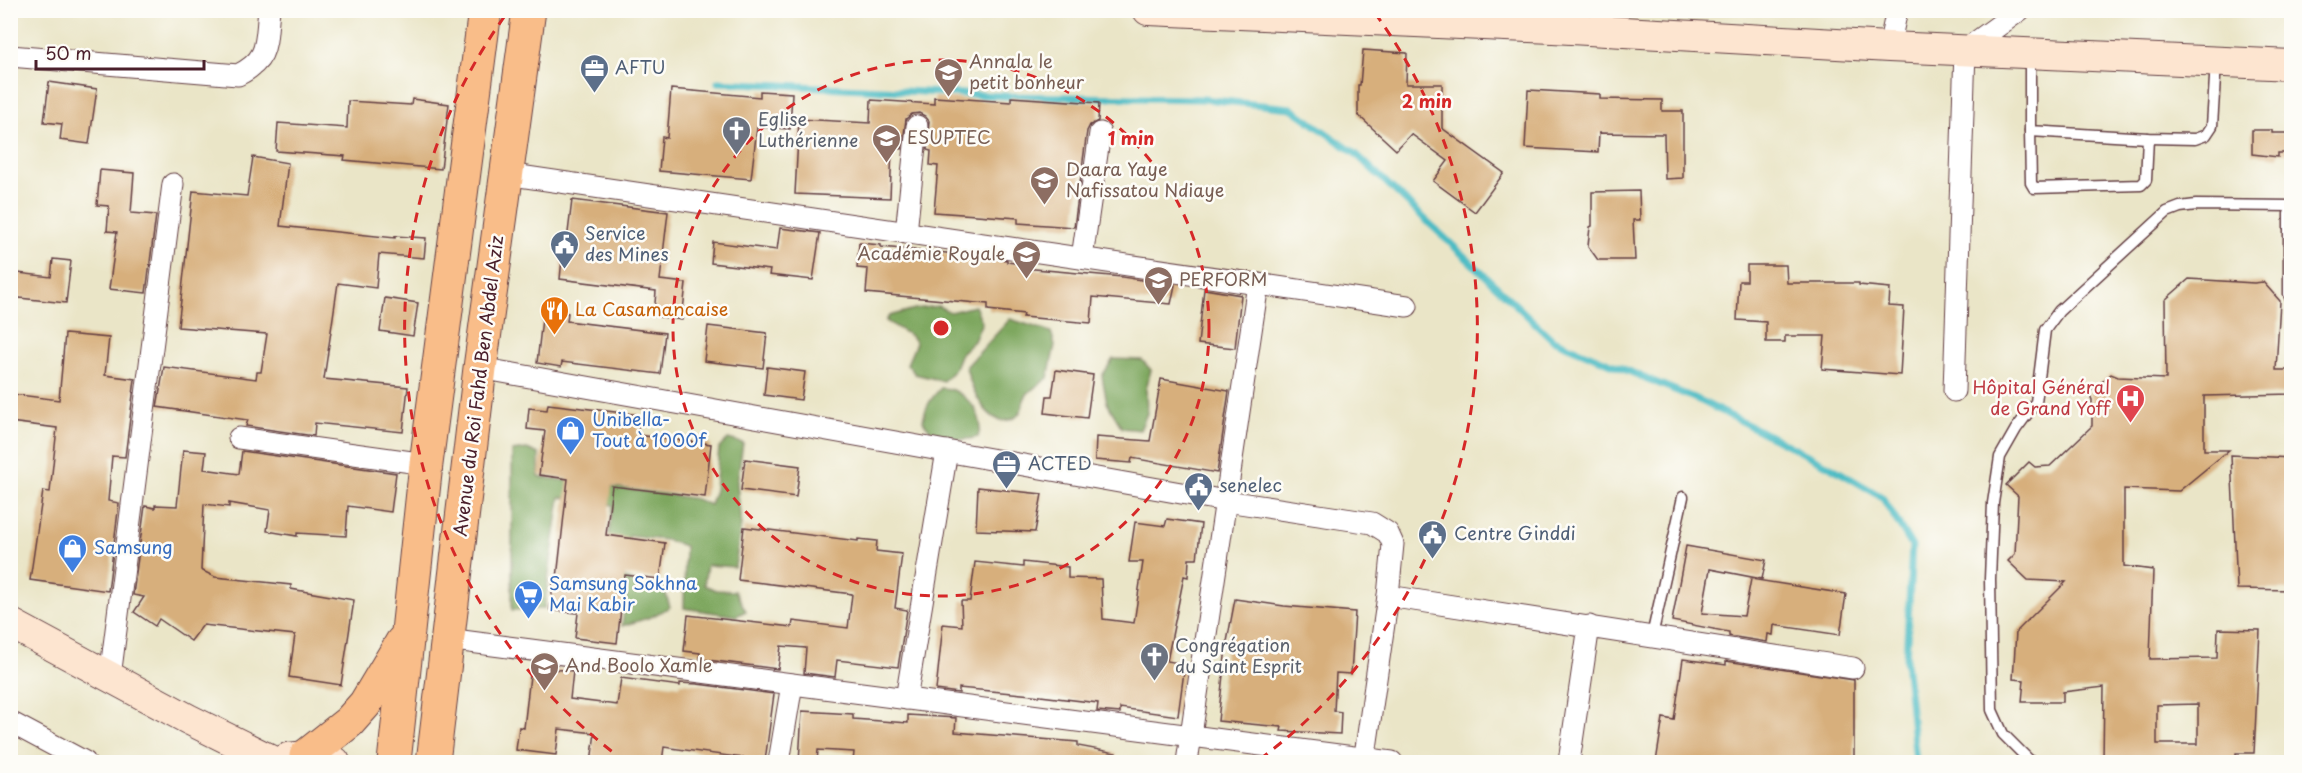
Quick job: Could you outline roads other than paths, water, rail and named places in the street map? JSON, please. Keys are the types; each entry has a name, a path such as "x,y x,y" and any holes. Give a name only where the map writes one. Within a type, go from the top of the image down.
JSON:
{"main road":[{"path":"394,762 426,464 485,10"},
{"name":"Avenue du Roi Fahd Ben Abdel Aziz","path":"433,762 480,368 529,10"},
{"path":"297,760 349,722 365,704 409,630"}],"street":[{"path":"10,56 238,75 254,67 264,53 269,10"},
{"path":"1148,10 2292,65"},
{"path":"1889,47 1898,10"},
{"path":"1965,50 2020,10"},
{"path":"1954,391 1965,50"},
{"path":"906,233 917,126"},
{"path":"1082,258 1100,133"},
{"path":"506,174 1407,306"},
{"path":"110,677 173,184"},
{"path":"1187,762 1258,284"},
{"path":"480,368 1226,501 1372,523 1388,533 1393,544 1365,761"},
{"path":"239,438 426,464"},
{"path":"906,699 947,452"},
{"path":"1388,596 1853,668"},
{"path":"10,623 188,719 297,760"},
{"path":"1569,762 1589,626"},
{"path":"447,639 1191,736 1365,761 1392,762"},
{"path":"779,762 792,684"},
{"path":"10,722 85,762"}],"lane":[{"path":"2030,53 2031,183 2034,188 2141,185 2146,180 2148,138"},
{"path":"2030,131 2148,138 2195,139 2206,135 2212,126 2216,62"},
{"path":"2031,762 2003,735 1992,710 1992,525 2000,457 2016,429 2036,402 2045,330 2058,311 2167,212 2180,207 2196,205 2292,207 2289,214 2289,297 2292,302"},
{"path":"1652,636 1683,497"}],"waterway":[{"path":"718,82 1006,96 1203,99 1291,108 1356,154 1553,340 1701,401 1831,467 1882,497 1912,546 1906,660 1916,762"}],"place":[{"name":"AFTU","path":"594,94"},
{"name":"Annala le petit bonheur","path":"948,98"},
{"name":"Eglise Luthérienne","path":"737,156"},
{"name":"ESUPTEC","path":"886,164"},
{"name":"Daara Yaye Nafissatou Ndiaye","path":"1045,206"},
{"name":"Service des Mines","path":"564,270"},
{"name":"Académie Royale","path":"1026,280"},
{"name":"PERFORM","path":"1158,306"},
{"name":"La Casamancaise","path":"554,336"},
{"name":"Hôpital Général de Grand Yoff","path":"2131,424"},
{"name":"Unibella- Tout à 1000f","path":"571,456"},
{"name":"ACTED","path":"1007,490"},
{"name":"senelec","path":"1198,512"},
{"name":"Centre Ginddi","path":"1433,560"},
{"name":"Samsung","path":"73,574"},
{"name":"Samsung Sokhna Mai Kabir","path":"528,620"},
{"name":"Congrégation du Saint Esprit","path":"1154,682"},
{"name":"And Boolo Xamle","path":"544,692"}]}
